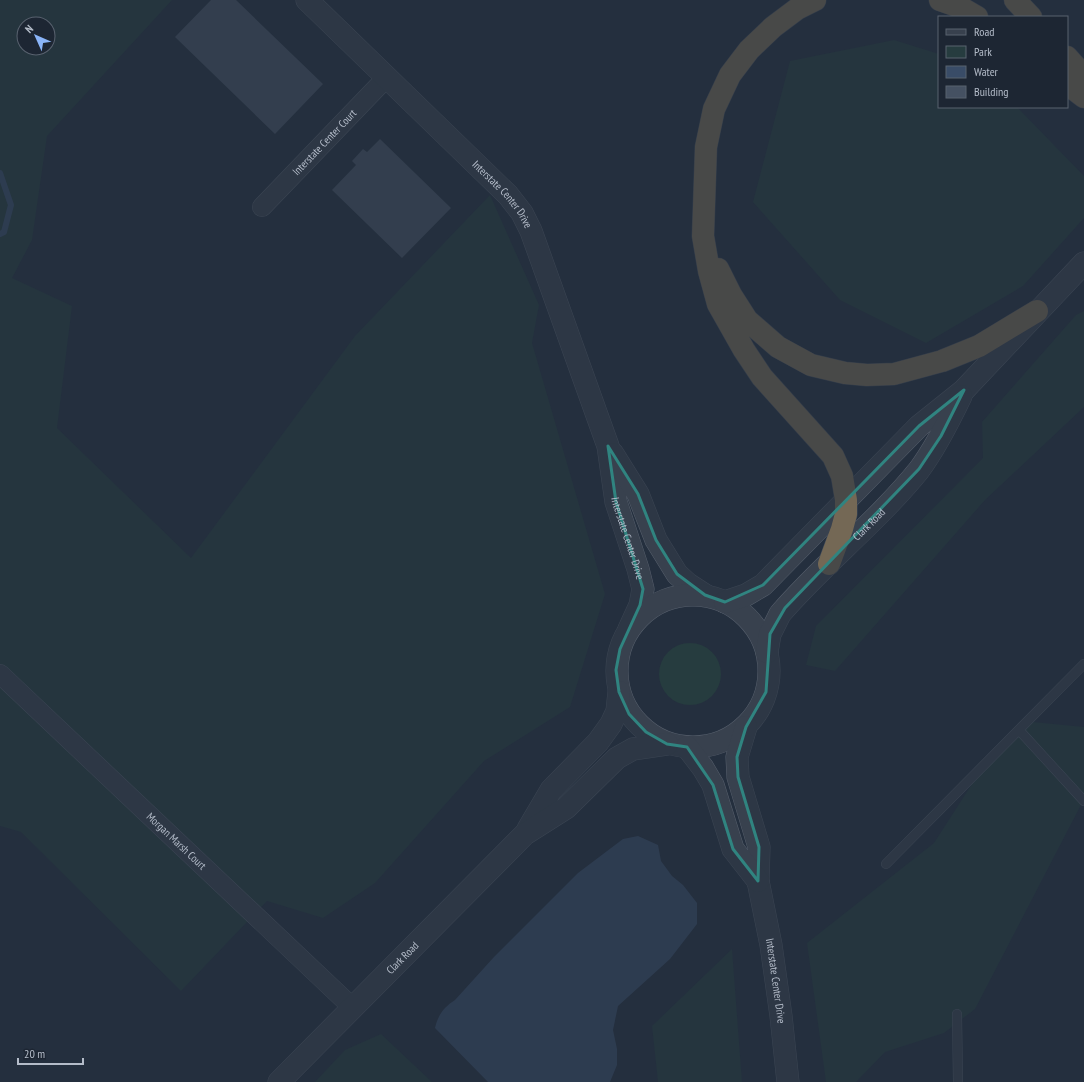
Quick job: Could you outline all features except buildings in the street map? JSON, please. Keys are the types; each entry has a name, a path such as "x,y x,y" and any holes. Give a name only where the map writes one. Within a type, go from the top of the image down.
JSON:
{"highway":[{"path":"815,0 797,9 773,26 749,50 730,75 714,109 706,147 703,236 708,271 718,304 744,350 762,377 833,456 842,476 846,500 846,514 829,564"},
{"path":"940,0 960,7 975,16"},
{"path":"1015,0 1030,16"},
{"path":"1068,58 1084,76"},
{"path":"1068,85 1084,97"},
{"path":"703,236 730,295 747,320 778,347 798,358 811,365 845,373 867,375 894,374 942,361 979,346 1037,311"}],"street":[{"name":"Interstate Center Drive","path":"307,0 508,195 522,213 531,231 608,446 616,502 638,569 642,589 640,604 620,649 616,670 619,692"},
{"name":"Interstate Center Court","path":"262,207 387,77"},
{"name":"Clark Road","path":"726,602 746,595 763,585 919,426 964,390 1084,263"},
{"name":"Clark Road","path":"767,652 770,634 780,614 873,519 919,469 941,436 964,390"},
{"name":"Interstate Center Drive","path":"608,446 638,494 656,540 677,574 688,584 705,595"},
{"path":"629,629 644,613 662,601 683,595 705,595 726,602 744,614 758,631 767,652 769,672 766,692 758,710 746,726"},
{"name":"Morgan Marsh Court","path":"0,674 353,1008"},
{"name":"Clark Road","path":"525,834 551,790 598,742 612,724 617,711 619,692"},
{"path":"619,692 629,714 646,732 677,746"},
{"name":"Interstate Center Drive","path":"746,726 737,757 738,777 759,847 758,881 771,946 781,1016 788,1082"},
{"name":"Clark Road","path":"279,1082 525,834 566,808 617,758 633,749 677,746 709,746 728,739 746,726"},
{"name":"Interstate Center Drive","path":"677,746 703,768 714,785 733,849 758,881"}],"lane":[{"path":"886,864 1084,664"},
{"path":"1019,730 1084,801"},
{"path":"957,1014 958,1082"}],"highlighted area":[{"path":"964,390 941,436 919,469 785,608 770,634 766,692 746,727 737,757 738,777 759,847 758,881 733,849 713,785 687,747 667,744 646,732 629,714 619,692 616,670 620,649 640,605 643,589 616,502 608,446 638,494 656,540 677,574 705,595 725,602 763,585 919,426"}],"green space":[{"path":"0,0 172,0 47,136 32,240 12,278 72,306 57,428 191,558 355,336 490,195 539,305 532,343 605,594 570,707 484,761 375,883 323,918 267,901 181,991 21,832 0,826"},
{"path":"894,40 938,54 938,108 1018,108 1084,176 1084,218 1023,286 926,343 840,300 753,202 790,61"},
{"path":"1084,311 1084,407 985,500 835,671 806,665 816,626 983,458 982,422 1076,315"},
{"path":"690,643 707,648 712,652 716,657 721,674 716,691 712,696 707,700 690,705 673,700 668,696 664,691 659,674 664,657 668,652 673,648"},
{"path":"1033,722 1084,727 1084,799 975,1009 944,1033 885,1052 856,1082 826,1082 807,943 934,843 992,753"},
{"path":"732,949 742,1082 658,1082 652,1026"},
{"path":"381,1034 432,1082 315,1082 345,1050"}],"water":[{"path":"638,836 658,845 661,861 672,876 683,885 697,903 697,924 670,959 618,1006 613,1030 617,1049 617,1065 610,1082 488,1082 435,1028 440,1015 494,957 578,873 623,839"}],"waterway":[{"path":"0,173 11,205 4,232 0,234"}]}
